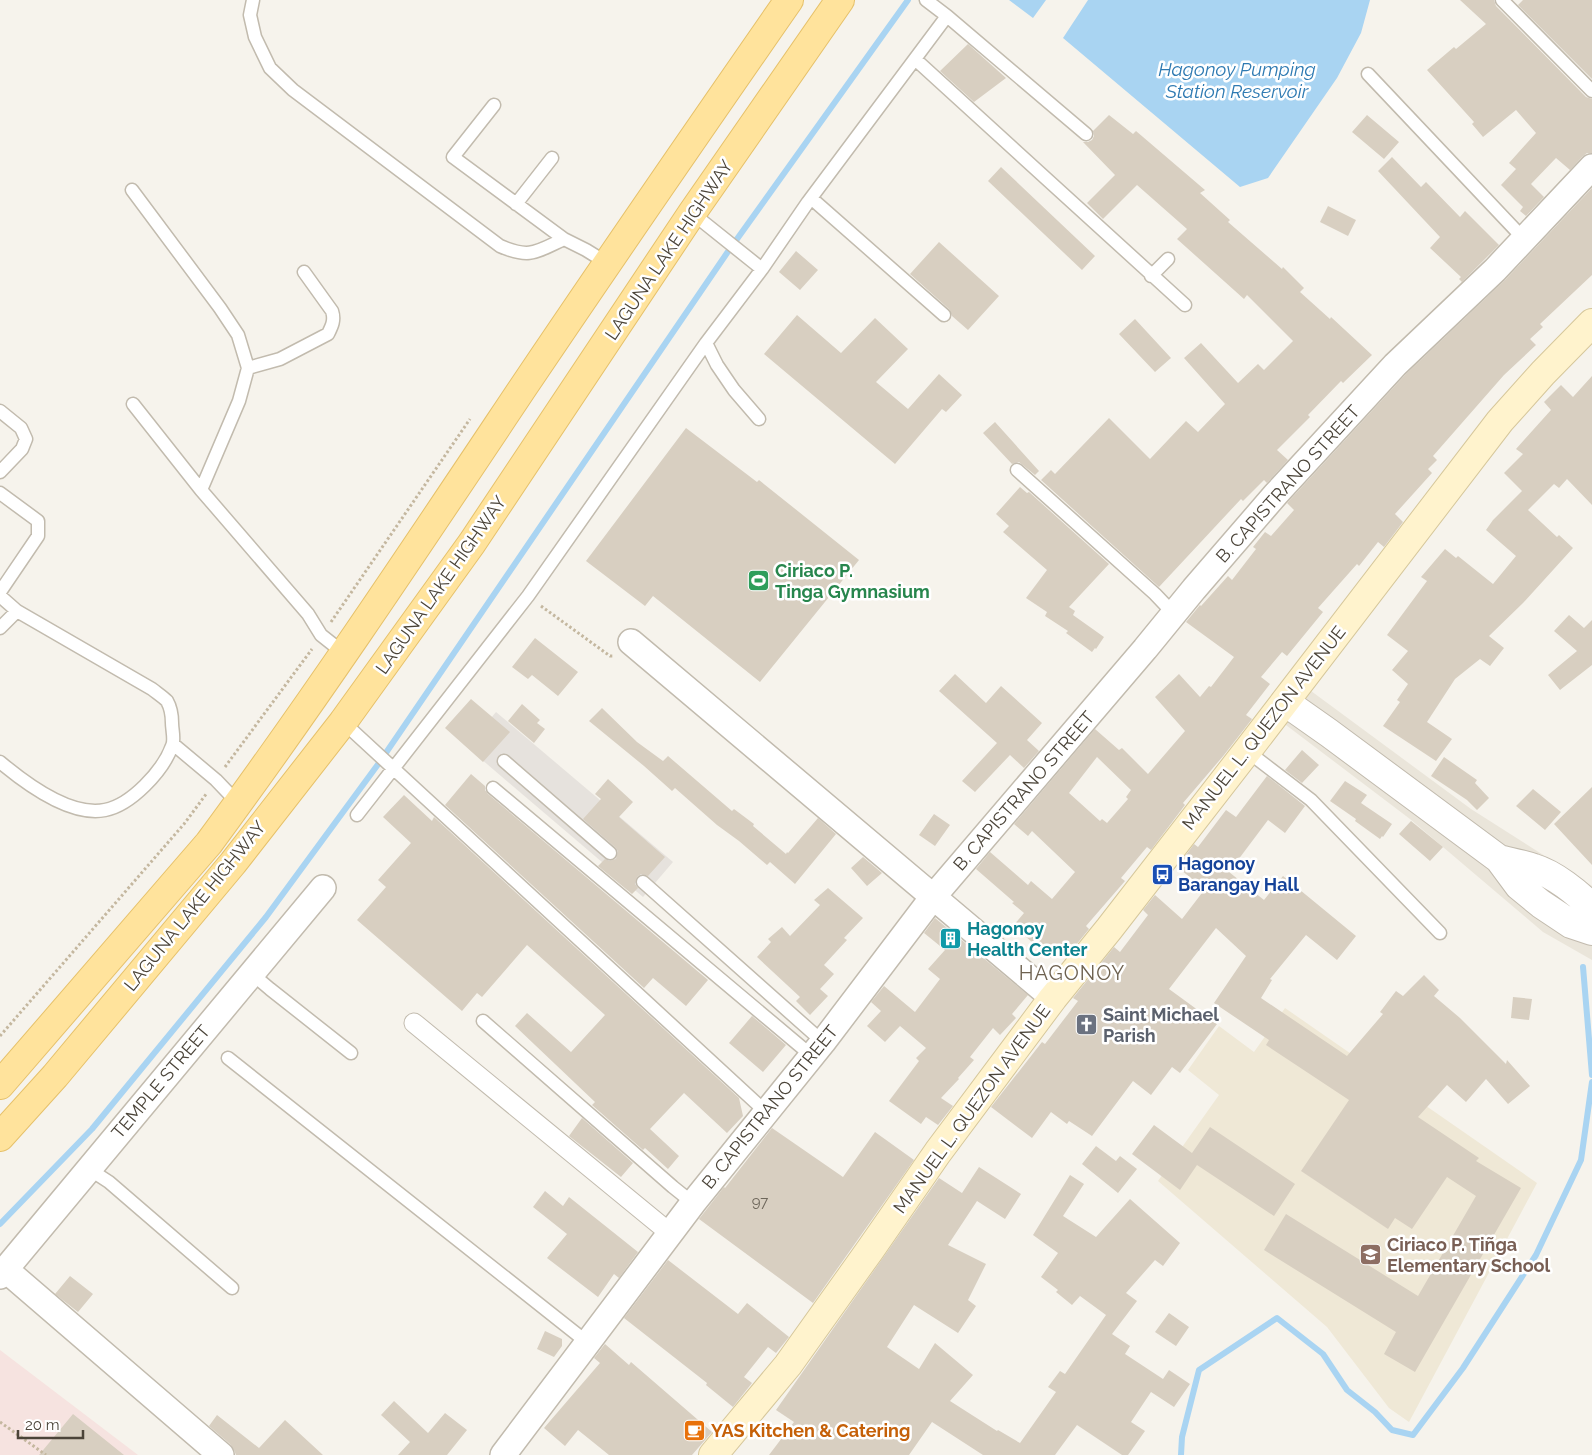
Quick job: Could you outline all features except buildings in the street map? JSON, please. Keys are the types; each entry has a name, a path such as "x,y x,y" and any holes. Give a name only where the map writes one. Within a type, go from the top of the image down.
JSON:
{"main road":[{"name":"LAGUNA LAKE HIGHWAY","path":"0,1085 208,843 238,803 345,654 607,263 789,0"},
{"name":"LAGUNA LAKE HIGHWAY","path":"0,1137 54,1076 233,863 343,722 472,543 692,213 840,0"},
{"name":"MANUEL L. QUEZON AVENUE","path":"713,1455 788,1364 938,1152 1053,998 1248,751 1500,421 1543,373 1592,323"}],"street":[{"name":"B. CAPISTRANO STREET","path":"502,1455 693,1203 817,1049 933,897 1276,494 1395,364 1495,270 1592,167"},
{"path":"631,642 1053,998"},
{"path":"1284,702 1329,733 1499,860 1519,886 1541,904 1571,924 1592,931"},
{"path":"1499,860 1536,868 1544,872 1583,898 1592,908"},
{"name":"TEMPLE STREET","path":"3,1273 323,888"},
{"path":"414,1022 671,1234"},
{"path":"3,1273 221,1455"}],"lane":[{"path":"253,0 250,15 255,37 270,68 293,90 500,246 515,252 534,253 564,239"},
{"path":"1502,0 1592,91"},
{"path":"931,3 1086,134"},
{"path":"357,816 391,768 528,596 706,343 762,269 811,198 947,16"},
{"path":"915,59 1185,305"},
{"path":"1368,74 1524,239"},
{"path":"494,105 453,157 564,239 607,263"},
{"path":"516,204 552,158"},
{"path":"132,190 238,335 248,368 239,401 201,490"},
{"path":"811,198 944,315"},
{"path":"692,213 762,269"},
{"path":"1151,276 1168,258"},
{"path":"248,368 280,359 328,334 334,318 332,311 304,272"},
{"path":"706,343 717,365 734,390 760,419"},
{"path":"133,404 201,490 308,614 322,635 345,654"},
{"path":"0,411 21,428 26,439 22,449 0,472"},
{"path":"1016,470 1174,614"},
{"path":"0,493 38,521 39,526 38,536 0,594 17,611 152,689 166,701 172,712 173,744 155,773 132,797 120,805 104,810 86,810 48,797 0,762"},
{"path":"0,628 17,611"},
{"path":"343,722 766,1112"},
{"path":"173,744 216,780 238,803"},
{"path":"1248,751 1311,800 1440,933"},
{"path":"504,761 610,853"},
{"path":"493,788 817,1049"},
{"path":"643,882 817,1049"},
{"path":"251,973 351,1052"},
{"path":"483,1021 693,1203"},
{"path":"228,1058 588,1343"},
{"path":"90,1169 109,1182 232,1288"}],"path":[{"path":"0,1036 184,824 298,669 474,414"},
{"path":"528,596 610,656 618,655 631,642"},
{"path":"0,1422 46,1455"}],"shaded area":[{"path":"1307,688 1471,809 1592,886 1592,960 1543,932 1410,819 1282,722"},
{"path":"496,712 673,862 643,897 467,747"},
{"name":"Ciriaco P. Tiñga Elementary School","path":"1285,1008 1537,1183 1409,1422 1389,1408 1327,1327 1158,1181 1219,1095 1188,1070 1219,1026 1254,1052"},
{"path":"0,1350 138,1455 0,1455"}],"water":[{"path":"1009,0 1046,0 1033,18"},
{"name":"Hagonoy Pumping Station Reservoir","path":"1088,0 1370,0 1361,33 1337,78 1268,178 1240,187 1063,38"}],"waterway":[{"path":"0,1224 92,1129 266,917 379,763 727,253 908,0"},
{"path":"1583,967 1592,1075"},
{"path":"1181,1455 1182,1437 1199,1370 1277,1318 1323,1354 1347,1390 1375,1412 1392,1430 1413,1435 1463,1368 1536,1255 1581,1160 1592,1082"}],"place":[{"name":"Ciriaco P. Tinga Gymnasium","path":"759,581"},
{"name":"Hagonoy Barangay Hall","path":"1162,874"},
{"name":"Hagonoy Health Center","path":"951,939"},
{"name":"Saint Michael Parish","path":"1087,1025"},
{"name":"Ciriaco P. Tiñga Elementary School","path":"1371,1255"},
{"name":"YAS Kitchen & Catering","path":"695,1431"}],"district":[{"name":"HAGONOY","path":"1072,973"}]}
